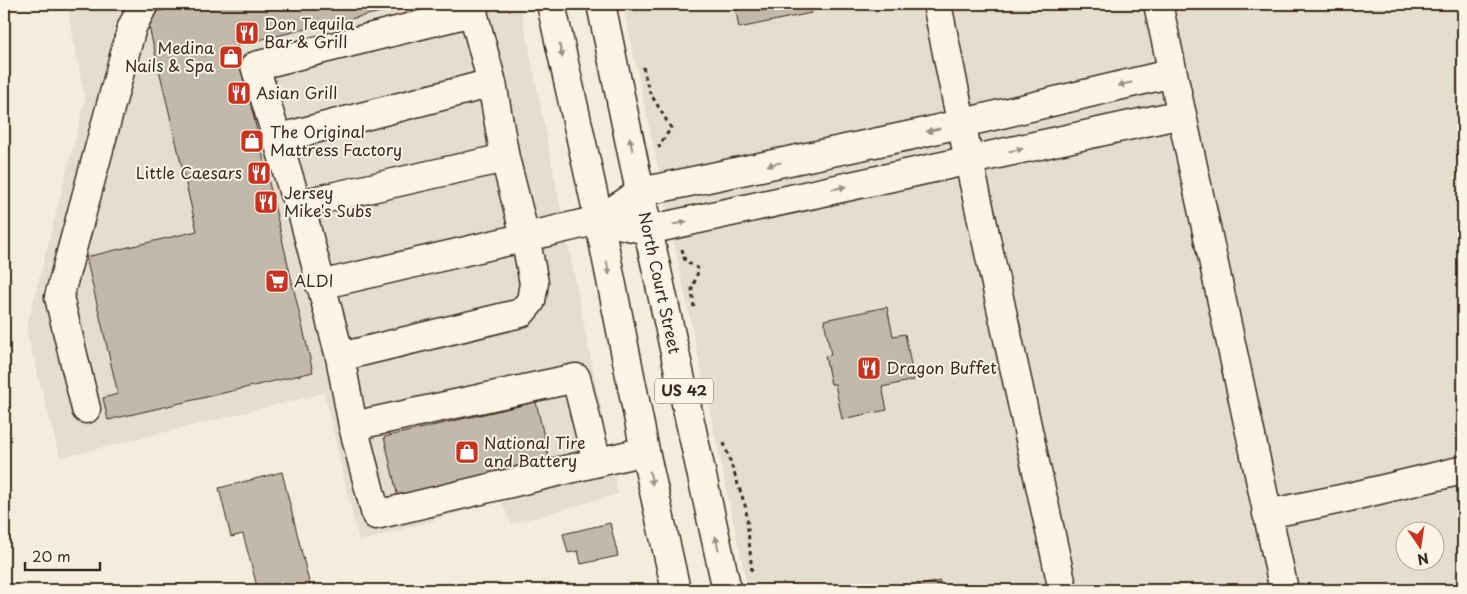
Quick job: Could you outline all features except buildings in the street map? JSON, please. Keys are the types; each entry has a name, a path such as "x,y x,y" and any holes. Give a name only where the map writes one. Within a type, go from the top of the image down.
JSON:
{"main road":[{"path":"86,409 59,297 132,27 144,4"},
{"name":"US 42","path":"551,4 676,590"},
{"name":"North Court Street","path":"602,4 648,230 727,590"},
{"path":"937,4 969,161 1063,590"},
{"path":"1158,4 1284,590"},
{"path":"340,357 521,313 531,301 534,283 505,158 492,83 474,8 255,66 276,139 294,194 300,204 340,357 353,426 376,515 645,451"},
{"path":"320,285 598,220 640,192 962,124 1173,73"},
{"path":"276,139 492,83"},
{"path":"598,220 648,230 1182,114"},
{"path":"300,204 505,158"},
{"path":"353,426 576,378 597,462"},
{"path":"1267,514 1341,499 1463,470"}],"path":[{"path":"723,440 746,508 752,571"}],"shaded area":[{"path":"67,4 520,4 618,494 511,524 501,500 359,542 324,393 60,458 26,330 85,100"},
{"path":"623,4 1463,4 1463,590 748,590"}],"place":[{"name":"Don Tequila Bar & Grill","path":"247,33"},
{"name":"Medina Nails & Spa","path":"231,57"},
{"name":"Asian Grill","path":"239,93"},
{"name":"The Original Mattress Factory","path":"252,141"},
{"name":"Little Caesars","path":"259,173"},
{"name":"Jersey Mike's Subs","path":"266,202"},
{"name":"ALDI","path":"277,281"},
{"name":"Dragon Buffet","path":"869,368"},
{"name":"National Tire and Battery","path":"467,452"}]}
